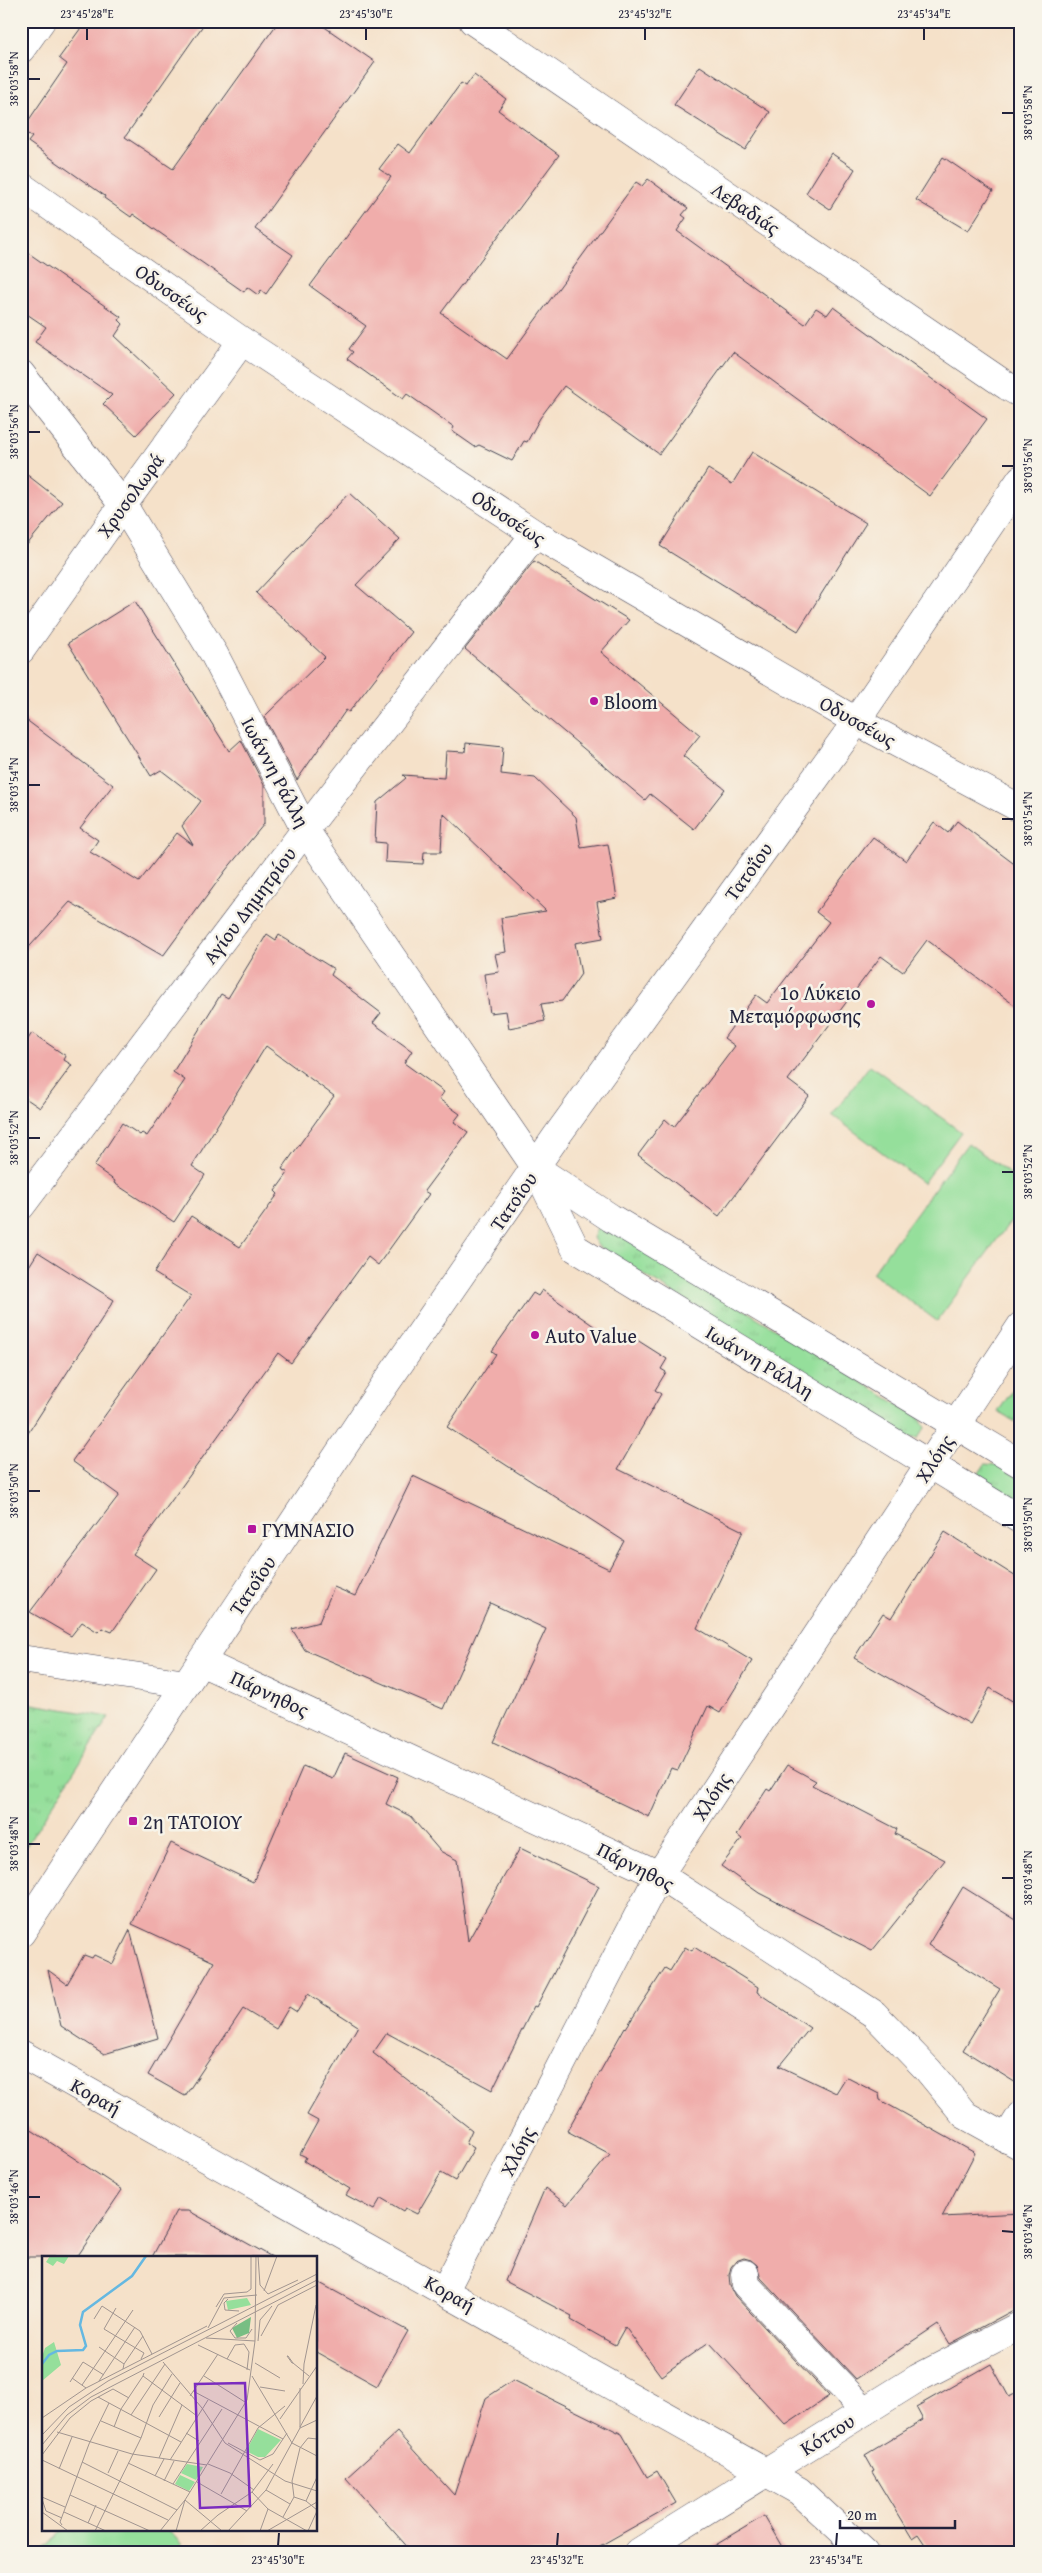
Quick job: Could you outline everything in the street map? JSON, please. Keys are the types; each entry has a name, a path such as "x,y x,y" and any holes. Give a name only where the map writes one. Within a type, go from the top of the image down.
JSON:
{"street":[{"path":"21,49 41,21"},
{"name":"Λεβαδιάς","path":"473,21 1006,386 1021,394"},
{"name":"Οδυσσέως","path":"21,186 242,341 535,534 856,721 1021,809"},
{"name":"Χρυσολωρά","path":"22,649 123,505 242,341"},
{"name":"Ιωάννη Ράλλη","path":"21,374 123,505 214,654 305,830 536,1168 574,1248 1021,1520"},
{"name":"Τατοΐου","path":"21,1933 375,1400 536,1168 856,721 1021,479"},
{"name":"Αγίου Δημητρίου","path":"21,1206 30,1175 305,830 535,534"},
{"name":"Ιωάννη Ράλλη","path":"536,1168 611,1218 1021,1464"},
{"name":"Χλόης","path":"445,2290 659,1875 1021,1326"},
{"name":"Πάρνηθος","path":"21,1659 193,1673 659,1875 874,2014 928,2070 965,2115 1013,2142"},
{"name":"Κοραή","path":"21,2054 445,2290 799,2491 865,2552"},
{"path":"1013,2142 1021,2115"},
{"path":"745,2274 746,2285 865,2411"},
{"name":"Κόττου","path":"639,2552 918,2378 1021,2325"}],"green space":[{"path":"870,1065 961,1132 923,1183 832,1115"},
{"path":"968,1143 1021,1182 1021,1207 937,1321 872,1273"},
{"path":"610,1227 920,1418 925,1428 918,1438 907,1438 598,1246 593,1238 597,1228"},
{"path":"1021,1377 1021,1425 998,1412"},
{"path":"985,1464 998,1465 1021,1479 1021,1506 984,1484 979,1473"},
{"path":"21,1702 109,1717 21,1854"},
{"path":"64,2530 169,2530 182,2545 174,2552 38,2552"}],"building":[{"path":"86,21 206,21 125,137 173,169 279,21 316,21 375,62 255,229 293,255 266,294 261,290 258,295 247,287 244,292 133,214 131,217 104,198 105,196 28,142 32,137 22,130 67,64 59,58"},
{"path":"700,66 770,112 745,150 674,105"},
{"path":"474,75 506,99 498,110 559,155 441,313 507,359 636,182 642,186 648,179 688,208 682,215 686,218 677,231 805,324 816,308 827,315 833,307 987,419 930,496 733,352 659,454 564,386 540,418 527,442 524,441 512,461 479,445 475,447 452,431 454,427 407,394 403,399 347,359 353,352 349,349 366,326 310,286 391,177 379,169 398,144 410,153 461,83 466,86"},
{"path":"831,153 855,169 830,209 806,193"},
{"path":"943,157 993,191 968,231 916,200"},
{"path":"21,248 121,317 119,320 123,324 115,336 176,393 136,435 103,404 112,395 35,342 46,327 21,310"},
{"path":"752,452 866,523 798,631 660,546 708,469 732,484"},
{"path":"21,470 62,502 21,552"},
{"path":"349,493 400,539 356,585 411,632 349,712 346,710 297,780 264,717 325,657 256,593"},
{"name":"Bloom","path":"534,561 629,620 601,652 700,735 683,756 725,789 694,829 650,794 645,800 465,649"},
{"path":"135,601 229,751 241,740 264,785 264,824 226,870 163,956 70,902 21,956 21,716 113,785 80,828 98,840 90,852 139,882 177,833 193,845 182,826 201,801 161,770 151,776 68,643"},
{"path":"466,743 503,747 501,774 535,778 576,817 581,848 608,844 617,898 597,902 603,938 575,943 581,974 562,1001 541,1004 545,1021 509,1028 506,1011 490,1013 484,974 499,972 495,954 506,952 501,918 546,911 443,813 441,852 424,852 423,864 385,862 386,843 375,842 377,802 406,778 403,775 444,778 446,751 465,752"},
{"path":"957,821 1021,869 1021,1010 927,940 903,972 881,956 788,1080 809,1096 719,1216 638,1155 665,1119 674,1127 735,1046 724,1038 756,995 767,1003 829,922 816,912 873,837 906,861 934,822 948,833"},
{"path":"267,934 276,940 279,935 334,969 331,975 381,1013 373,1023 412,1051 404,1063 444,1092 439,1099 460,1114 454,1122 468,1132 424,1191 429,1194 378,1265 368,1257 291,1363 278,1353 133,1554 156,1569 112,1632 102,1628 98,1632 82,1622 71,1636 30,1612 119,1495 72,1461 191,1296 154,1273 191,1216 240,1247 278,1194 275,1191 288,1173 282,1169 334,1096 266,1046 192,1166 205,1175 174,1222 114,1183 115,1181 94,1166 122,1123 140,1135 142,1133 147,1136 185,1080 173,1072 221,994 228,998"},
{"path":"32,1033 66,1056 64,1060 72,1065 40,1108 21,1095 21,1050"},
{"path":"38,1252 114,1300 21,1444 21,1279"},
{"path":"542,1290 614,1340 620,1343 626,1333 667,1359 661,1369 666,1372 655,1390 661,1394 618,1469 743,1531 697,1628 752,1661 720,1713 708,1706 678,1770 671,1768 649,1817 493,1742 546,1629 490,1603 443,1709 305,1650 292,1629 319,1622 334,1587 355,1596 413,1476 609,1569 624,1541 447,1427 496,1354 492,1351 533,1293 538,1296"},
{"path":"945,1532 1021,1580 1021,1706 990,1688 970,1724 854,1658 883,1613 891,1618"},
{"path":"345,1753 398,1777 386,1804 410,1816 440,1851 457,1860 468,1941 520,1848 599,1886 536,2007 534,2006 492,2090 387,2033 373,2053 472,2130 466,2143 474,2148 455,2181 441,2173 417,2214 405,2208 403,2211 381,2198 374,2210 346,2195 350,2189 304,2161 306,2157 300,2154 318,2121 307,2115 358,2026 308,1994 297,2012 289,2007 276,2029 243,2009 185,2096 148,2075 214,1962 132,1924 171,1843 253,1882 303,1766 333,1779"},
{"path":"787,1765 816,1781 812,1785 897,1829 895,1834 945,1860 872,1951 759,1893 721,1866 742,1839 737,1835 767,1789 770,1791"},
{"path":"963,1887 1021,1923 1021,2086 963,2050 1000,1989 928,1945"},
{"path":"130,1930 158,2038 104,2054 61,2026 48,1970 67,1984 84,1955 92,1958 94,1955 113,1964"},
{"path":"685,1947 692,1951 694,1947 758,1987 757,1992 810,2028 779,2066 836,2093 846,2077 879,2094 880,2100 975,2153 942,2217 1021,2213 1021,2306 950,2344 938,2324 856,2379 761,2278 757,2265 751,2260 744,2258 736,2261 731,2267 729,2275 730,2286 735,2296 829,2396 786,2425 709,2342 661,2376 625,2327 615,2345 571,2320 572,2316 505,2281 545,2188 567,2205 610,2154 567,2131 625,2027 665,1968 670,1971"},
{"path":"21,2123 122,2190 78,2256 21,2257"},
{"path":"177,2211 189,2211 270,2256 153,2256"},
{"path":"318,2282 408,2331 377,2386 318,2353"},
{"path":"991,2364 1009,2397 1021,2391 1021,2552 930,2552 918,2534 912,2538 872,2472 874,2471 865,2455 923,2420 916,2407"},
{"path":"513,2380 622,2434 647,2477 657,2471 676,2503 589,2552 412,2552 346,2478 397,2432 454,2495 486,2398"},
{"path":"764,2516 785,2552 704,2552"}],"place":[{"name":"Bloom","path":"594,701"},
{"name":"1ο Λύκειο Μεταμόρφωσης","path":"871,1004"},
{"name":"Auto Value","path":"535,1335"},
{"name":"ΓΥΜΝΑΣΙΟ","path":"252,1529"},
{"name":"2η ΤΑΤΟΙΟΥ","path":"133,1821"}]}
